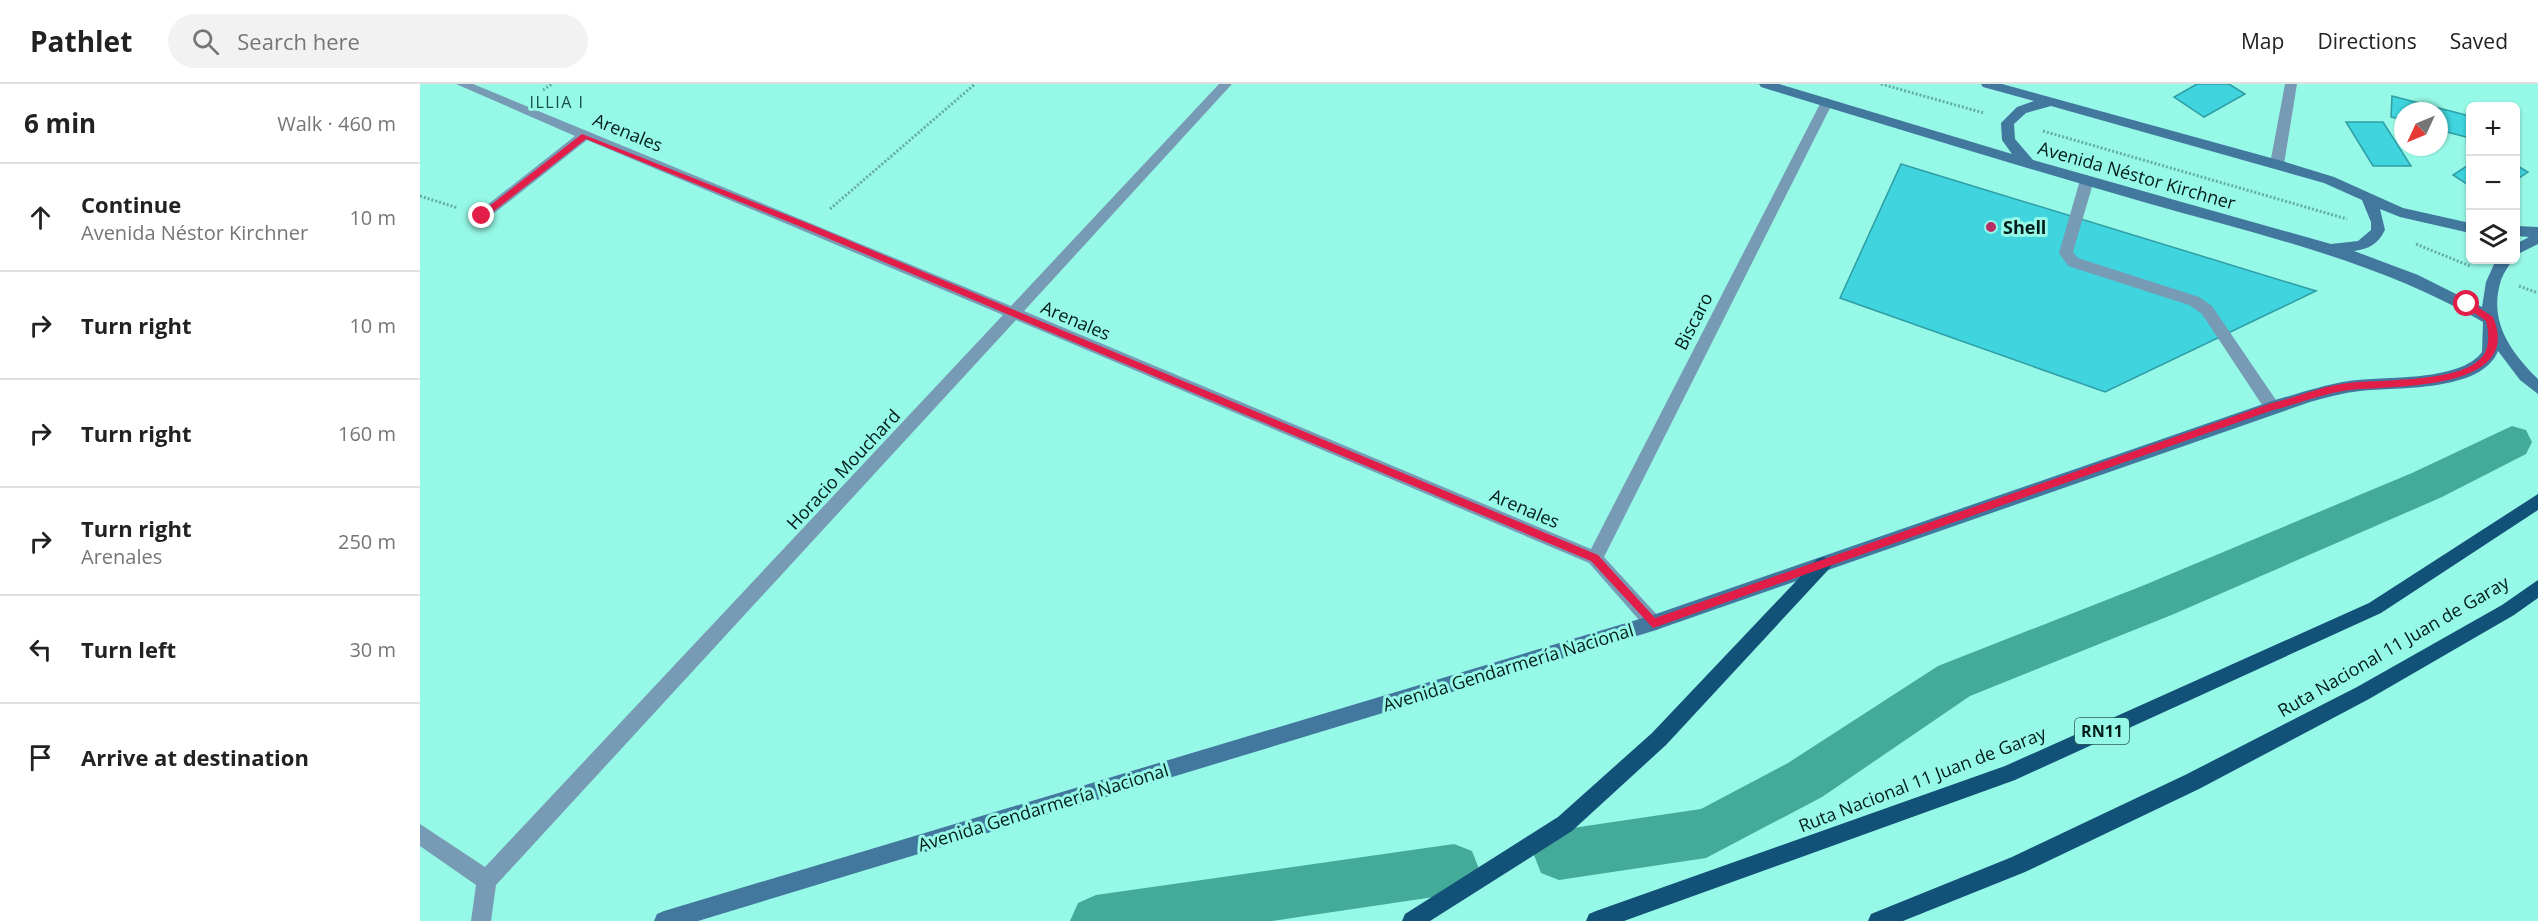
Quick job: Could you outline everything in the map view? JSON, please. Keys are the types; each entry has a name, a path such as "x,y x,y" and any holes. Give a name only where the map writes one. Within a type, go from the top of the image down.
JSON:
{"highway":[{"name":"Ruta Nacional 11 Juan de Garay","path":"1596,921 1641,907 2008,774 2375,608 2538,501"},
{"path":"1412,921 1565,824 1659,740 1823,564"},
{"name":"Ruta Nacional 11 Juan de Garay","path":"1878,921 2018,865 2192,782 2363,693 2508,610 2538,588"}],"main road":[{"name":"Avenida Néstor Kirchner","path":"1765,84 2328,249 2467,304 2491,323"},
{"path":"1987,84 2277,164 2329,180 2400,212 2466,227"},
{"path":"2032,163 2007,141 2004,131 2007,120 2016,112 2033,105 2054,102"},
{"path":"2328,249 2355,248 2373,241 2380,229 2378,215 2368,199"},
{"path":"2520,231 2538,232"},
{"path":"2520,248 2538,238"},
{"path":"2495,276 2501,264"},
{"name":"Avenida Gendarmería Nacional","path":"664,921 1653,623 2272,407 2346,387 2437,379 2469,372 2487,358 2492,343 2491,323 2495,276"},
{"path":"2491,323 2538,388"}],"street":[{"name":"Arenales","path":"462,84 809,227 1594,558 1653,623"},
{"name":"Horacio Mouchard","path":"487,880 1226,84"},
{"path":"2277,164 2291,84"},
{"name":"Biscaro","path":"1594,558 1827,102"},
{"path":"482,216 585,135"},
{"path":"2087,180 2066,253 2073,262 2194,301 2207,310 2272,407"},
{"path":"420,834 487,880 481,921"}],"path":[{"path":"809,227 975,84"},
{"path":"1881,84 2380,229 2538,293"},
{"path":"420,196 482,216"}],"building":[{"path":"2197,84 2229,84 2245,94 2204,117 2174,97"},
{"path":"2392,96 2415,102 2394,102 2394,118 2391,117"},
{"path":"2448,110 2466,115 2466,137 2448,132"},
{"path":"2346,122 2383,122 2394,139 2394,156 2405,156 2411,166 2373,166"},
{"name":"Shell","path":"1901,164 2316,291 2105,392 1840,298"},
{"path":"2466,167 2466,183 2453,175"},
{"path":"2520,167 2528,172 2520,177"}],"waterway":[{"path":"1559,855 1706,833 1805,780 1954,681 2158,600 2427,485 2512,442"},
{"path":"1096,921 1454,869"}],"place":[{"name":"Shell","path":"1991,227"}],"district":[{"name":"ILLIA I","path":"557,102"}],"route":[{"path":"482,216 585,135 1594,558 1653,623 2272,407 2346,387 2390,381 2437,379 2469,372 2487,358 2492,343 2492,328 2490,319 2467,304"}]}
